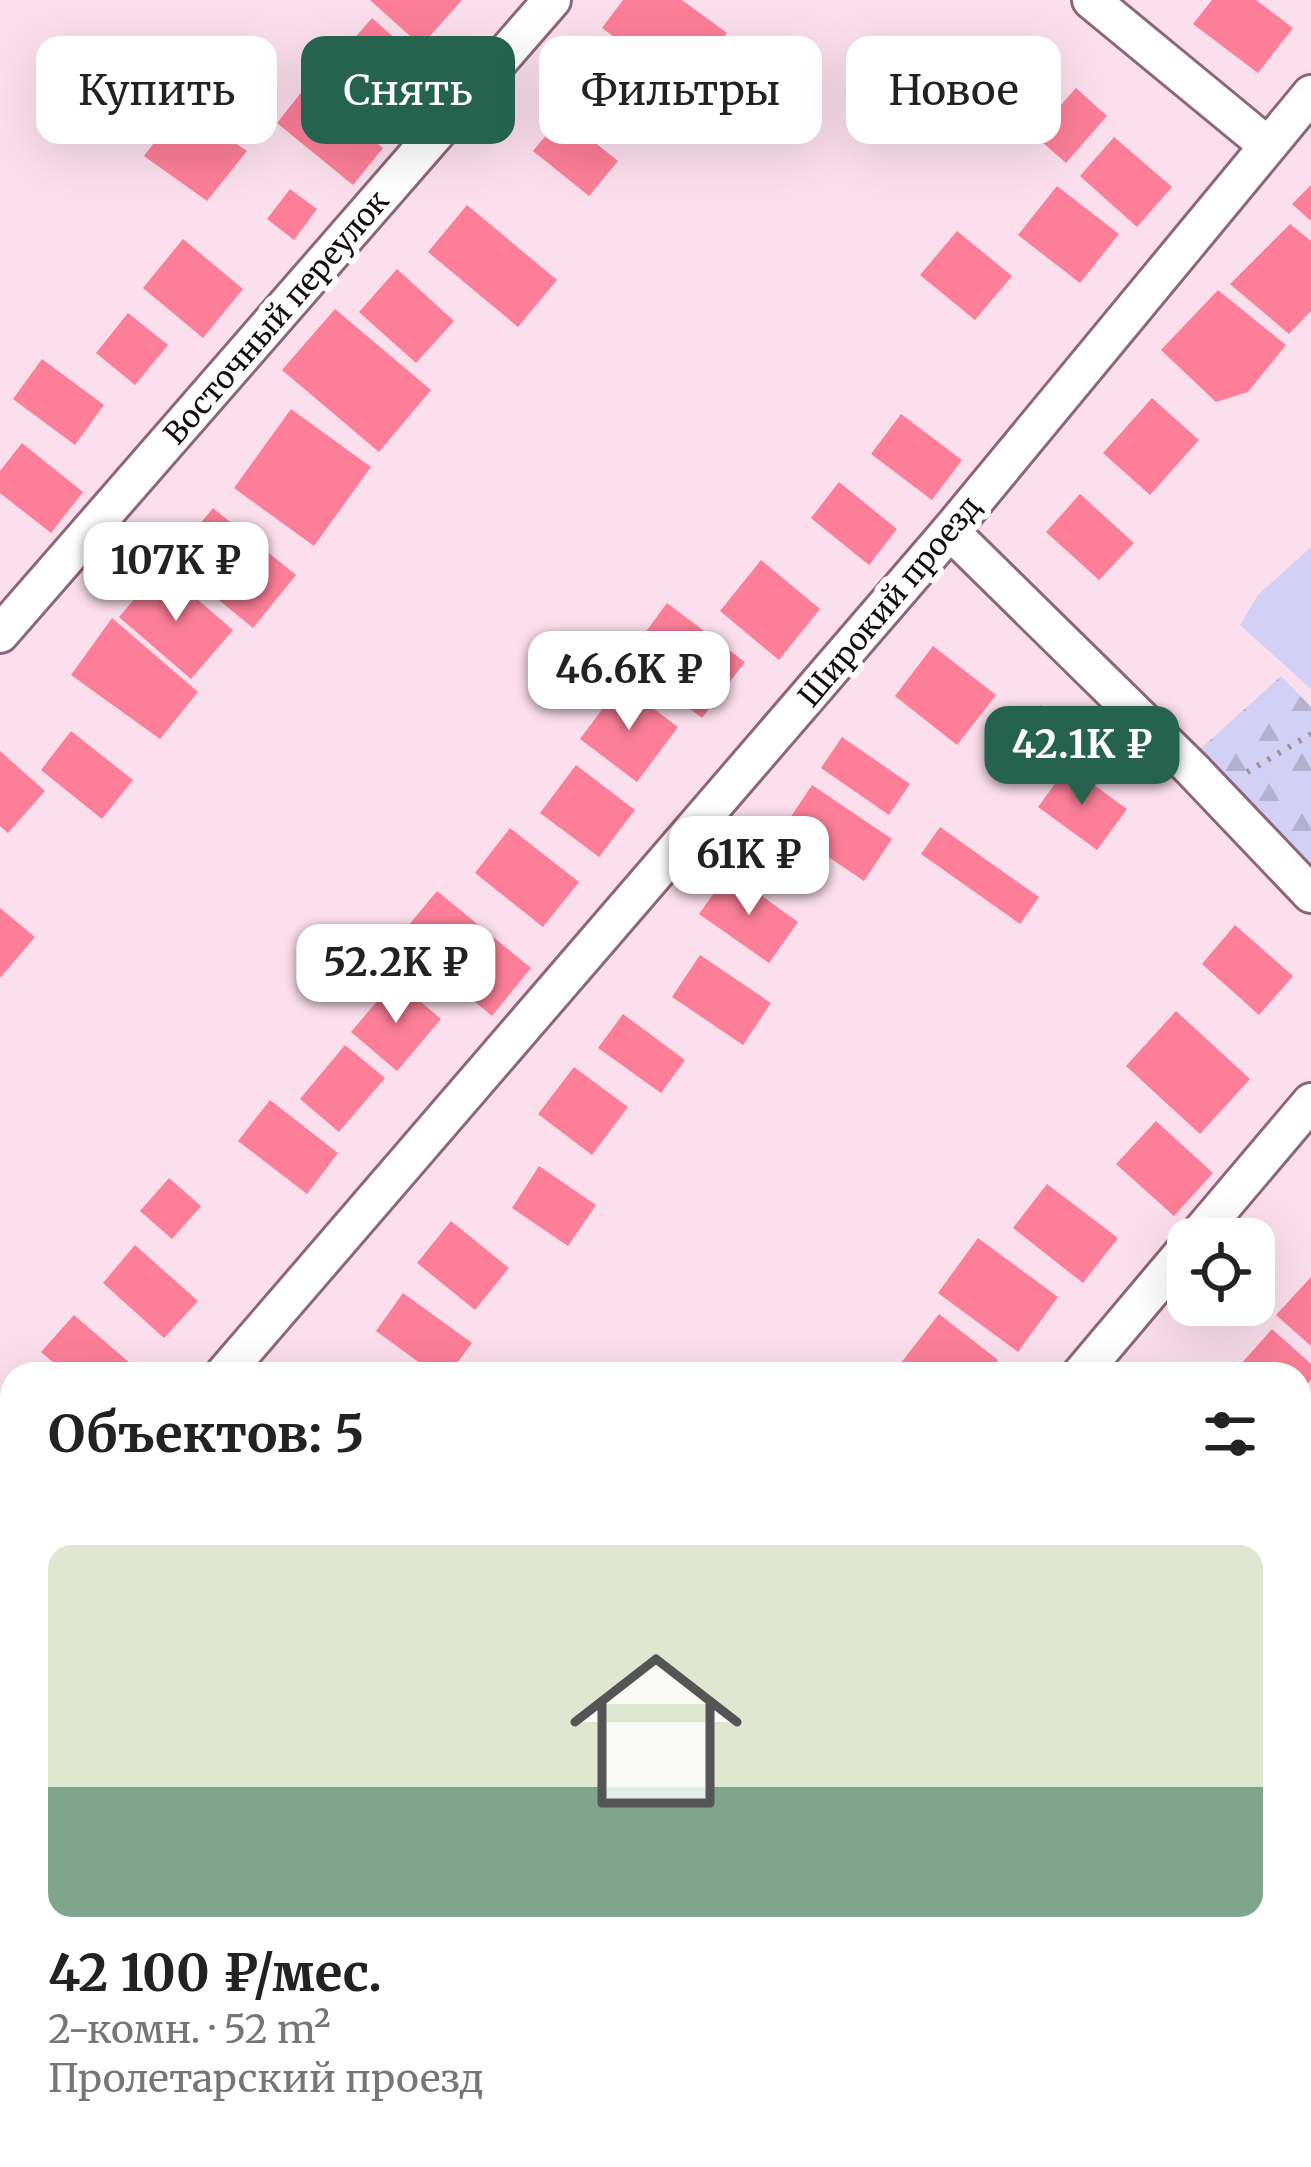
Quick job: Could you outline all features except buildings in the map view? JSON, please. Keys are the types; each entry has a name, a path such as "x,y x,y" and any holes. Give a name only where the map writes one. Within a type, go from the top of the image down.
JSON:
{"street":[{"name":"Восточный переулок","path":"0,634 552,0"},
{"path":"1091,0 1267,145"},
{"name":"Широкий проезд","path":"234,1362 950,531 1311,94"},
{"path":"950,531 1311,894"},
{"path":"1213,1218 1311,1102"},
{"path":"1091,1362 1167,1272"}],"path":[{"path":"1205,784 1274,760 1311,734"}],"green space":[{"path":"1311,547 1311,689 1240,625 1258,595"},
{"path":"1281,676 1311,707 1311,883 1198,751"}]}
